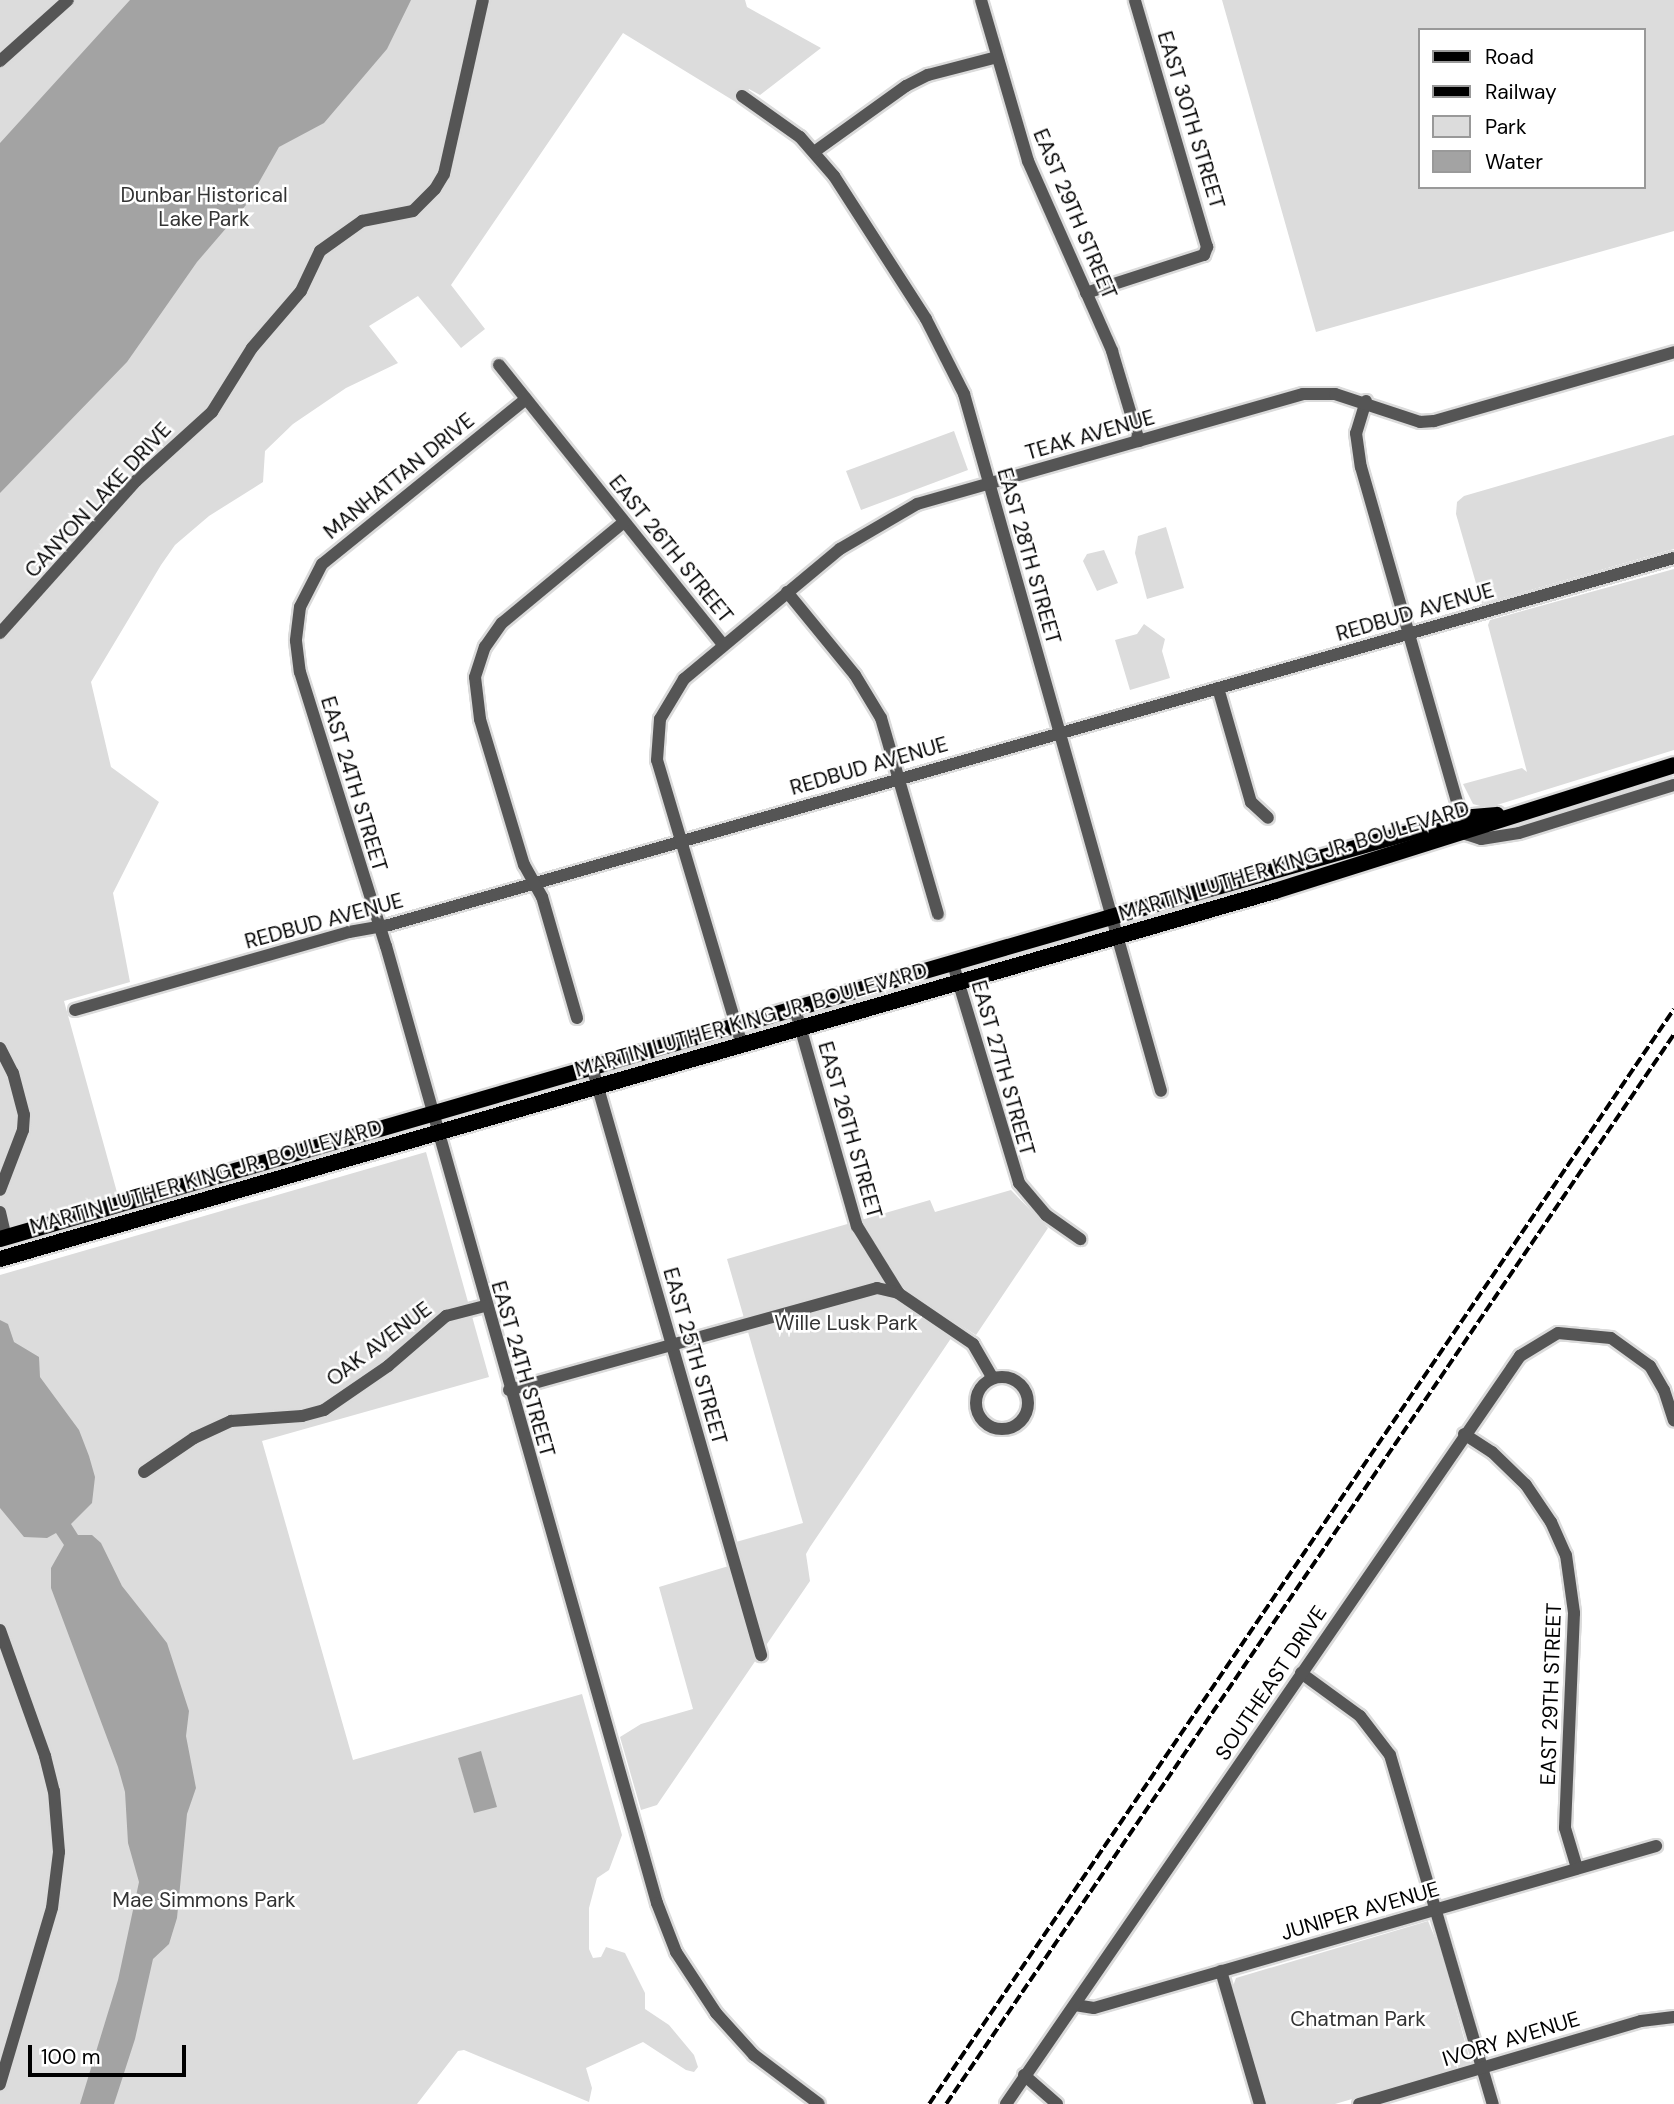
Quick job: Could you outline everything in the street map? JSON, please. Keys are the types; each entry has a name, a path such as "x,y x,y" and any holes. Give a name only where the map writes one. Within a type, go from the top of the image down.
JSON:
{"main road":[{"name":"MARTIN LUTHER KING JR. BOULEVARD","path":"0,1259 1466,834 1510,814 1674,765"},
{"name":"MARTIN LUTHER KING JR. BOULEVARD","path":"3,1238 736,1024 1461,818 1510,814"}],"street":[{"path":"0,61 68,0"},
{"name":"CANYON LAKE DRIVE","path":"0,633 136,481 212,412 251,348 301,291 320,251 362,221 413,211 435,190 444,174 483,0"},
{"name":"EAST 29TH STREET","path":"981,0 1028,161 1116,362 1139,441"},
{"name":"EAST 30TH STREET","path":"1087,293 1206,251 1207,236 1135,0"},
{"path":"814,152 906,86 928,75 997,57"},
{"name":"EAST 28TH STREET","path":"742,96 784,124 814,152 850,197 944,351 964,394 1161,1091"},
{"path":"1674,352 1434,421 1405,417 1366,401 1357,448 1466,834 1481,839 1519,833 1674,785"},
{"name":"EAST 26TH STREET","path":"499,365 723,645 684,679 660,719 657,760 742,1045"},
{"name":"TEAK AVENUE","path":"723,645 840,549 917,504 1303,394 1344,396 1366,401"},
{"name":"MANHATTAN DRIVE","path":"306,591 335,551 526,399"},
{"path":"577,1018 542,897 524,865 477,708 479,663 493,633 512,613 624,522"},
{"name":"REDBUD AVENUE","path":"75,1010 534,884 681,839 1674,558"},
{"name":"EAST 24TH STREET","path":"306,591 297,625 300,673 378,927 509,1390 666,1928 676,1952 716,2012 754,2055 819,2104"},
{"path":"788,592 870,697 900,777 938,914"},
{"path":"1218,688 1251,802 1268,818"},
{"name":"EAST 27TH STREET","path":"953,964 1019,1183 1046,1215 1080,1239"},
{"name":"EAST 26TH STREET","path":"795,1009 857,1226 898,1293"},
{"path":"0,1048 13,1073 24,1115 23,1130 0,1190"},
{"name":"EAST 25TH STREET","path":"592,1067 761,1655"},
{"path":"0,1212 3,1238"},
{"path":"509,1390 867,1289 898,1293 973,1344 988,1362 993,1378"},
{"name":"OAK AVENUE","path":"144,1472 194,1438 231,1421 302,1416 324,1410 388,1366 446,1316 485,1306"},
{"name":"SOUTHEAST DRIVE","path":"1006,2104 1511,1366 1530,1347 1558,1333 1599,1335 1624,1343 1650,1366 1674,1420"},
{"path":"993,1378 1016,1381 1027,1396 1025,1415 1010,1427 991,1426 977,1410 978,1393 993,1378"},
{"name":"EAST 29TH STREET","path":"1464,1434 1492,1452 1526,1485 1546,1513 1566,1555 1574,1613 1566,1828 1577,1868"},
{"path":"0,1630 45,1756 54,1791 59,1852 52,1908 0,2084"},
{"path":"1301,1673 1360,1716 1390,1755 1493,2104"},
{"name":"JUNIPER AVENUE","path":"1075,2005 1094,2008 1656,1846"},
{"path":"1221,1972 1260,2104"},
{"name":"IVORY AVENUE","path":"1359,2104 1641,2021 1674,2017"},
{"path":"1024,2075 1056,2104"}],"green space":[{"name":"Dunbar Historical Lake Park","path":"0,0 745,0 747,7 821,48 760,95 749,89 739,104 623,33 451,285 485,329 461,348 418,296 369,326 398,363 346,388 293,424 265,451 263,482 209,516 175,545 161,565 91,682 111,767 159,802 113,893 130,982 64,1001 118,1196 0,1232"},
{"path":"1222,0 1674,0 1674,231 1316,332"},
{"path":"954,431 968,470 861,510 846,471"},
{"path":"1674,435 1674,549 1482,604 1456,514 1457,502 1464,496"},
{"path":"1166,527 1184,588 1147,599 1135,553 1138,536"},
{"path":"1104,550 1118,583 1097,591 1083,561 1087,554"},
{"path":"1674,569 1674,750 1487,808 1473,804 1463,784 1522,768 1527,772 1488,625 1490,620"},
{"path":"1144,624 1165,639 1162,651 1170,678 1130,690 1115,640 1137,634"},
{"name":"Mae Simmons Park","path":"426,1152 489,1377 262,1441 353,1760 582,1694 622,1835 609,1870 597,1878 589,1908 589,1949 593,1958 601,1957 606,1947 625,1953 645,1993 645,2009 669,2025 694,2055 698,2067 694,2072 686,2070 643,2042 586,2068 592,2088 589,2102 464,2050 458,2051 417,2104 0,2104 0,1275"},
{"name":"Wille Lusk Park","path":"1011,1190 1048,1228 976,1335 960,1325 810,1547 806,1554 810,1581 657,1805 641,1810 620,1737 641,1724 693,1709 659,1587 742,1562 736,1542 803,1523 727,1259 930,1200 935,1212"},
{"name":"Chatman Park","path":"1428,1921 1439,1947 1471,2064 1335,2104 1267,2104 1233,1986 1236,1978"}],"water":[{"path":"130,0 411,0 387,49 324,123 279,147 246,205 197,262 127,362 0,493 0,143"},
{"path":"0,1320 8,1324 14,1342 39,1357 40,1377 79,1430 89,1456 95,1477 92,1503 71,1524 78,1535 92,1535 101,1543 122,1586 167,1643 189,1711 186,1736 196,1788 187,1814 177,1918 169,1944 153,1959 135,2039 114,2104 80,2104 118,1980 139,1882 128,1843 125,1792 118,1767 51,1588 51,1568 64,1545 56,1533 47,1538 24,1537 0,1508"},
{"path":"481,1751 497,1807 474,1813 458,1758"}],"railway":[{"path":"929,2104 1674,1009"},
{"path":"946,2104 1674,1034"}]}
